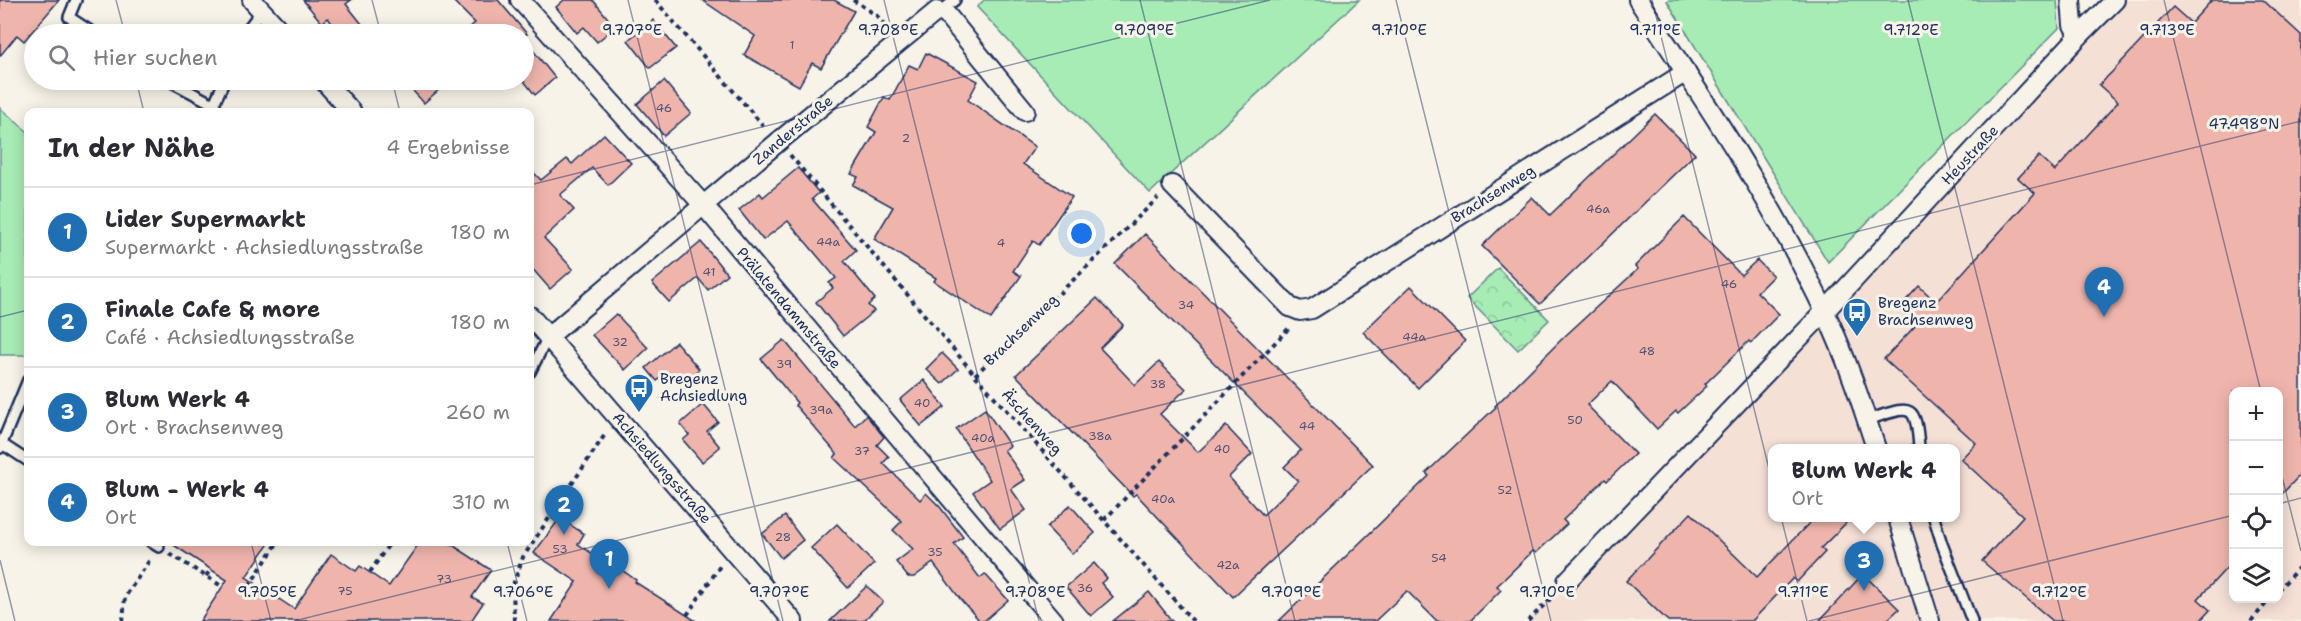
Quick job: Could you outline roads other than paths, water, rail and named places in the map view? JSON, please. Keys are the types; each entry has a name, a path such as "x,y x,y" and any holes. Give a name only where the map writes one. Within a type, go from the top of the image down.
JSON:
{"street":[{"name":"Prälatendammstraße","path":"520,0 704,206 1054,621"},
{"path":"1638,0 1759,187 1825,311 1851,373 1875,444"},
{"path":"2071,0 2073,25 2079,36"},
{"name":"Heustraße","path":"1825,311 2115,0"},
{"path":"257,5 274,24"},
{"name":"Zanderstraße","path":"548,337 932,13 948,6"},
{"name":"Zanderstraße","path":"948,6 946,14 1025,111"},
{"name":"Brachsenweg","path":"1172,185 1290,307 1299,311 1312,309 1686,72"},
{"path":"332,90 348,108"},
{"path":"1567,581 1825,311"},
{"name":"Achsiedlungsstraße","path":"534,321 793,621"},
{"path":"1899,522 1930,621"}],"lane":[{"path":"76,0 69,16 81,24"},
{"path":"248,24 257,5"},
{"path":"184,90 211,108"},
{"path":"213,108 221,90"},
{"path":"534,363 548,337"},
{"path":"24,390 1,446 24,459"},
{"path":"1867,420 1899,410 1907,410 1914,415 1917,422 1919,444"},
{"path":"1935,522 1972,621"}],"place":[{"name":"Blum - Werk 4","path":"2104,317"},
{"name":"Bregenz Brachsenweg","path":"1857,338"},
{"name":"Bregenz Achsiedlung","path":"639,414"},
{"name":"Finale Cafe & more","path":"564,535"},
{"name":"Lider Supermarkt","path":"609,589"},
{"name":"Blum Werk 4","path":"1864,591"}]}
